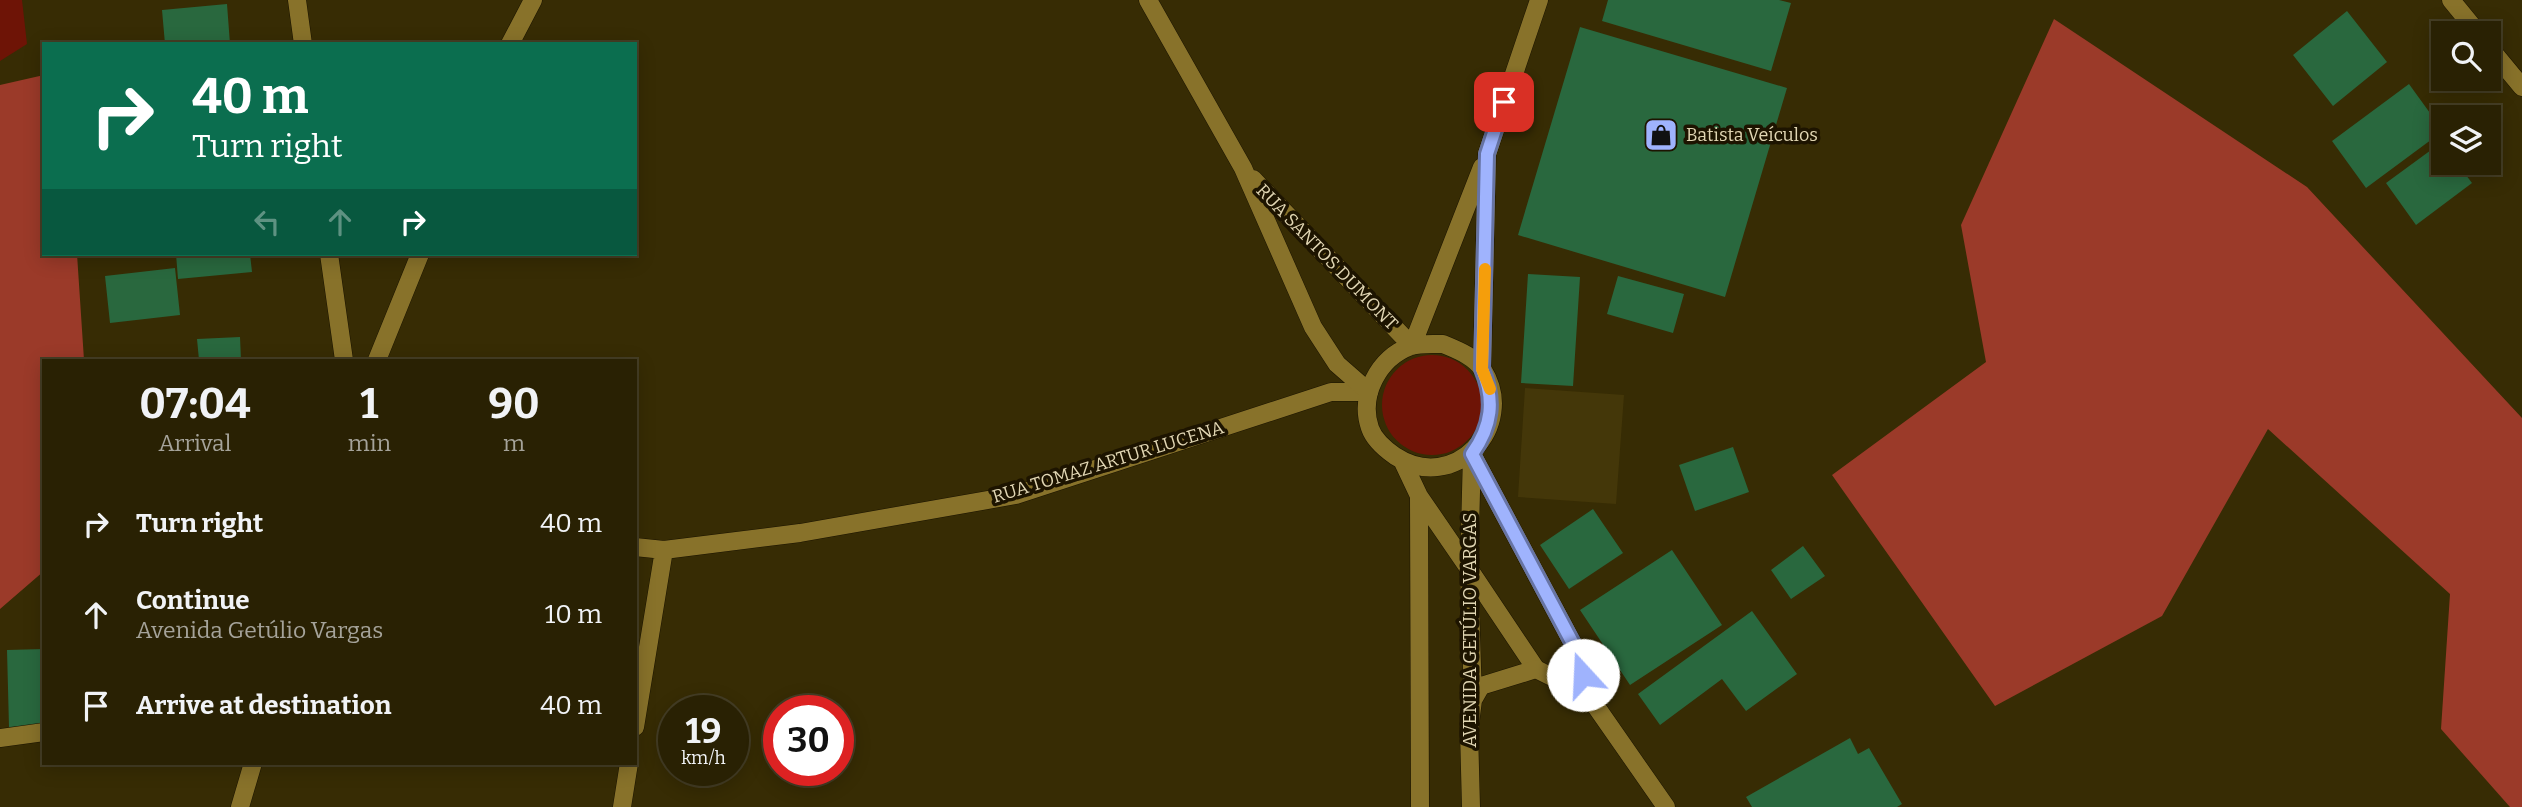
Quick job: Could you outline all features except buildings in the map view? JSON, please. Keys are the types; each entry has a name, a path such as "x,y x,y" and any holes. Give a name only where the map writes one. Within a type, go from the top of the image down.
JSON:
{"main road":[{"path":"297,0 303,42"},
{"path":"511,42 534,0"},
{"name":"RUA SANTOS DUMONT","path":"1148,0 1243,168 1313,327 1337,364 1369,392"},
{"path":"1412,346 1487,154 1539,0"},
{"path":"2451,0 2469,21"},
{"path":"2501,62 2522,87"},
{"path":"1482,369 1465,353 1443,344 1412,346 1391,357 1376,374 1369,392 1366,415 1372,434 1386,450 1402,460 1436,467 1454,463 1472,454 1488,424 1490,389 1482,369 1487,154"},
{"name":"RUA SANTOS DUMONT","path":"1243,168 1412,346"},
{"path":"329,256 344,359"},
{"path":"377,359 419,256"},
{"name":"RUA TOMAZ ARTUR LUCENA","path":"637,547 664,550 800,533 1016,495 1331,392 1369,392"},
{"path":"1472,454 1579,655 1588,695 1666,807"},
{"name":"AVENIDA GETÚLIO VARGAS","path":"1471,807 1469,731 1473,700 1469,569 1472,454"},
{"path":"1402,460 1419,496 1536,670 1588,695"},
{"path":"1419,496 1420,807"},
{"path":"637,715 664,550"},
{"path":"1473,700 1481,686 1536,670"},
{"path":"0,738 42,732"},
{"path":"240,807 252,765"},
{"path":"622,807 629,765"}],"shaded area":[{"path":"0,0 22,0 27,44 0,61"},
{"path":"2054,19 2307,187 2522,418 2522,807 2510,807 2441,729 2450,594 2268,429 2162,616 1995,706 1832,475 1986,362 1961,225"},
{"path":"42,75 42,256 77,256 84,359 42,359 42,573 0,609 0,85"},
{"path":"1432,355 1451,359 1467,370 1478,386 1482,405 1478,424 1467,440 1451,451 1432,455 1413,451 1397,440 1386,424 1382,405 1386,386 1397,370 1413,359"},
{"path":"1525,388 1624,395 1616,504 1518,497"}],"slow traffic":[{"path":"1485,269 1482,369 1490,389"}],"place":[{"name":"Batista Veículos","path":"1661,135"}],"route":[{"path":"1504,102 1487,154 1482,369 1490,389 1491,403 1488,424 1482,440 1472,454 1579,655 1583,675"}]}
